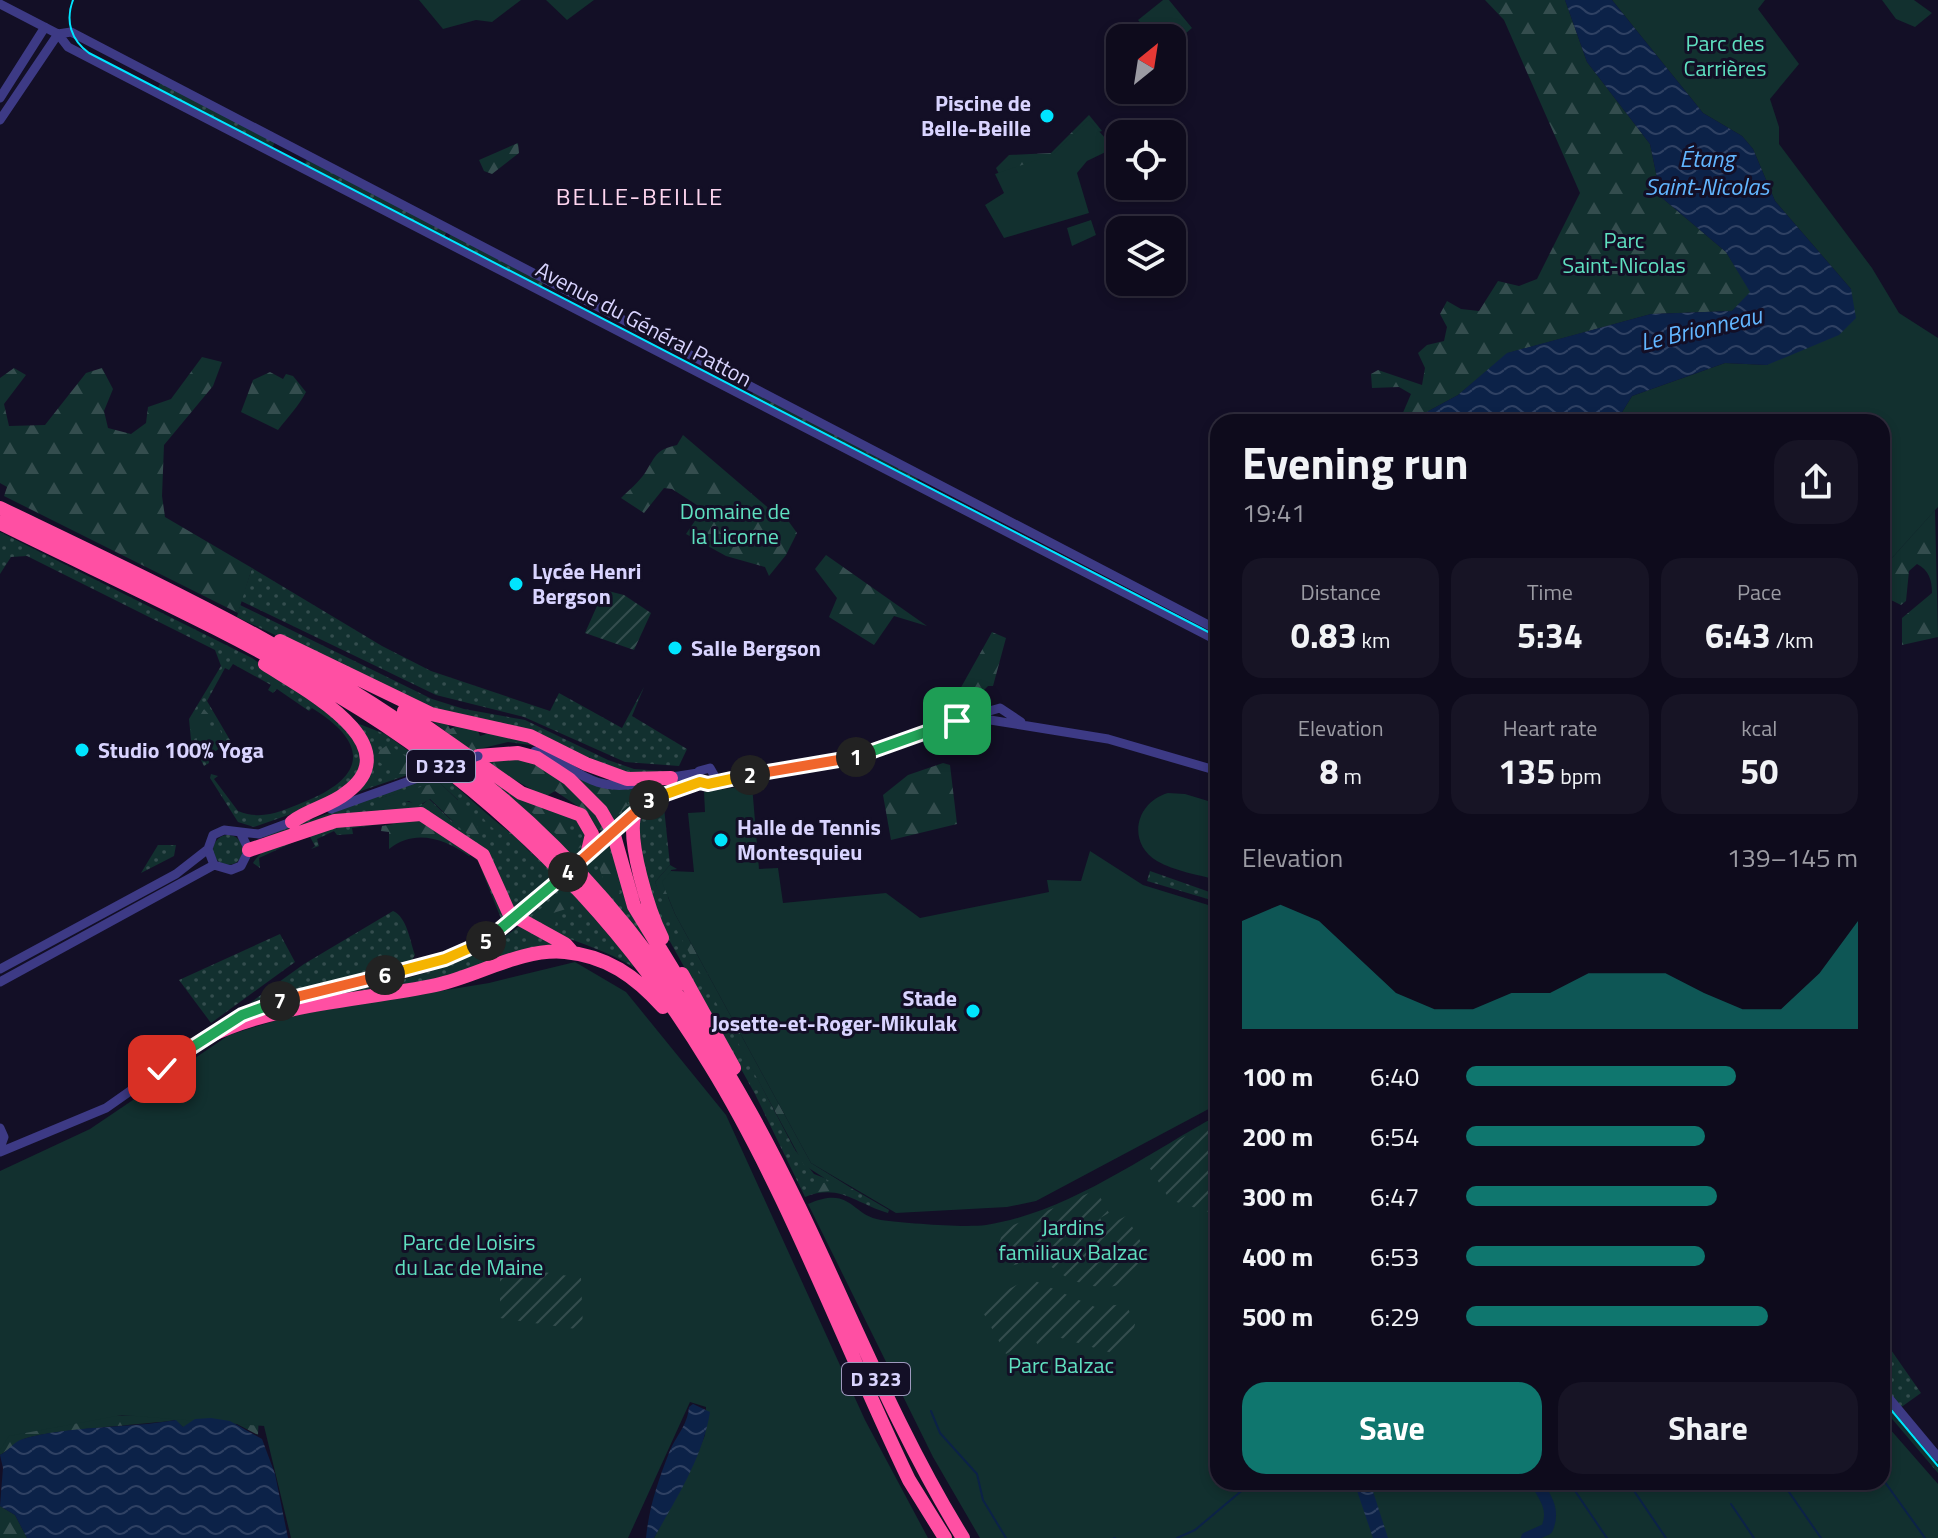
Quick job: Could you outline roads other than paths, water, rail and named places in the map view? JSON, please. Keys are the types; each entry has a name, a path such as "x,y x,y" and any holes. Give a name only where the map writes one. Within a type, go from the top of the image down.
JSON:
{"highway":[{"name":"D 323","path":"0,505 74,540 344,687 408,727 474,775 540,833 600,895 666,977 728,1073 785,1176 788,1198"},
{"name":"D 323","path":"0,523 276,660 376,720 467,785 532,843 592,904 657,985 714,1071 757,1153 788,1198 909,1480 945,1538"},
{"path":"176,610 332,708 361,736 365,759 358,782 347,793 292,822"},
{"path":"222,619 241,622 431,714 530,736 613,775 668,784"},
{"path":"345,671 521,793 581,815 592,834 587,855"},
{"path":"478,756 518,753 542,760 569,779 601,811 615,838 637,913 734,1068"},
{"path":"635,812 632,822 641,878 652,916 773,1141 785,1176"},
{"path":"249,850 335,821 421,814 483,855 509,913 565,944 573,953"},
{"path":"205,1038 237,1022 439,984 548,952 594,956 613,964 647,989 687,1039 757,1153"},
{"name":"D 323","path":"796,1217 923,1473 963,1538"}],"street":[{"name":"Avenue du Général Patton","path":"0,4 58,34 68,47 1210,637"},
{"path":"0,98 45,27"},
{"name":"Avenue du Général Patton","path":"58,34 71,32 1210,626"},
{"path":"0,120 58,34"},
{"path":"699,777 706,784 713,778 724,779 851,759 965,715 998,717 1108,739 1210,769"},
{"path":"0,969 176,874 208,849 213,835 224,830 259,834 508,747 533,750 585,779 607,785 668,784 699,777 707,767 713,778"},
{"path":"22,1142 2,1132 0,1150 67,1127 106,1108 242,1015 286,999 445,959 492,938 668,784 699,777"},
{"path":"208,849 214,865 222,870 238,868 249,850 241,834"},
{"path":"0,982 214,865"},
{"path":"1890,1400 1938,1457"}],"water":[{"name":"Étang Saint-Nicolas","path":"1565,0 1612,0 1703,113 1742,136 1753,149 1775,201 1851,289 1856,318 1839,335 1767,365 1725,363 1632,396 1621,414 1423,414 1458,395 1507,353 1651,314 1732,311 1750,292 1726,252 1661,197 1650,144 1587,62"},
{"path":"693,1404 710,1412 701,1445 688,1477 654,1538 646,1538 661,1474"},
{"path":"195,1419 230,1421 262,1439 275,1474 288,1538 27,1538 15,1515 0,1506 3,1468 0,1455 20,1440 60,1431 176,1420 183,1427"},
{"path":"1357,1490 1373,1490 1388,1538 1373,1538"}],"waterway":[{"path":"931,1411 940,1433 977,1474 983,1500 1006,1538"},
{"path":"1890,1489 1925,1538"},
{"path":"1177,1538 1195,1530 1242,1490"},
{"name":"Le Brionneau","path":"1527,1538 1547,1529 1550,1516 1541,1490"},
{"path":"1574,1490 1607,1538"},
{"path":"1633,1490 1666,1538"},
{"path":"1788,1490 1821,1538"},
{"path":"1731,1504 1754,1538"}],"tram line":[{"path":"73,0 71,30 89,53 1210,633"},
{"path":"1890,1409 1938,1466"}],"place":[{"name":"Piscine de Belle-Beille","path":"1047,116"},
{"name":"Lycée Henri Bergson","path":"516,584"},
{"name":"Salle Bergson","path":"675,648"},
{"name":"Studio 100% Yoga","path":"82,750"},
{"name":"Halle de Tennis Montesquieu","path":"721,840"},
{"name":"Stade Josette-et-Roger-Mikulak","path":"973,1011"}],"district":[{"name":"BELLE-BEILLE","path":"640,197"}],"park label":[{"name":"Parc des Carrières","path":"1725,56"},
{"name":"Parc Saint-Nicolas","path":"1624,252"},
{"name":"Domaine de la Licorne","path":"735,524"},
{"name":"Jardins familiaux Balzac","path":"1073,1240"},
{"name":"Parc de Loisirs du Lac de Maine","path":"469,1254"},
{"name":"Parc Balzac","path":"1061,1365"}]}
